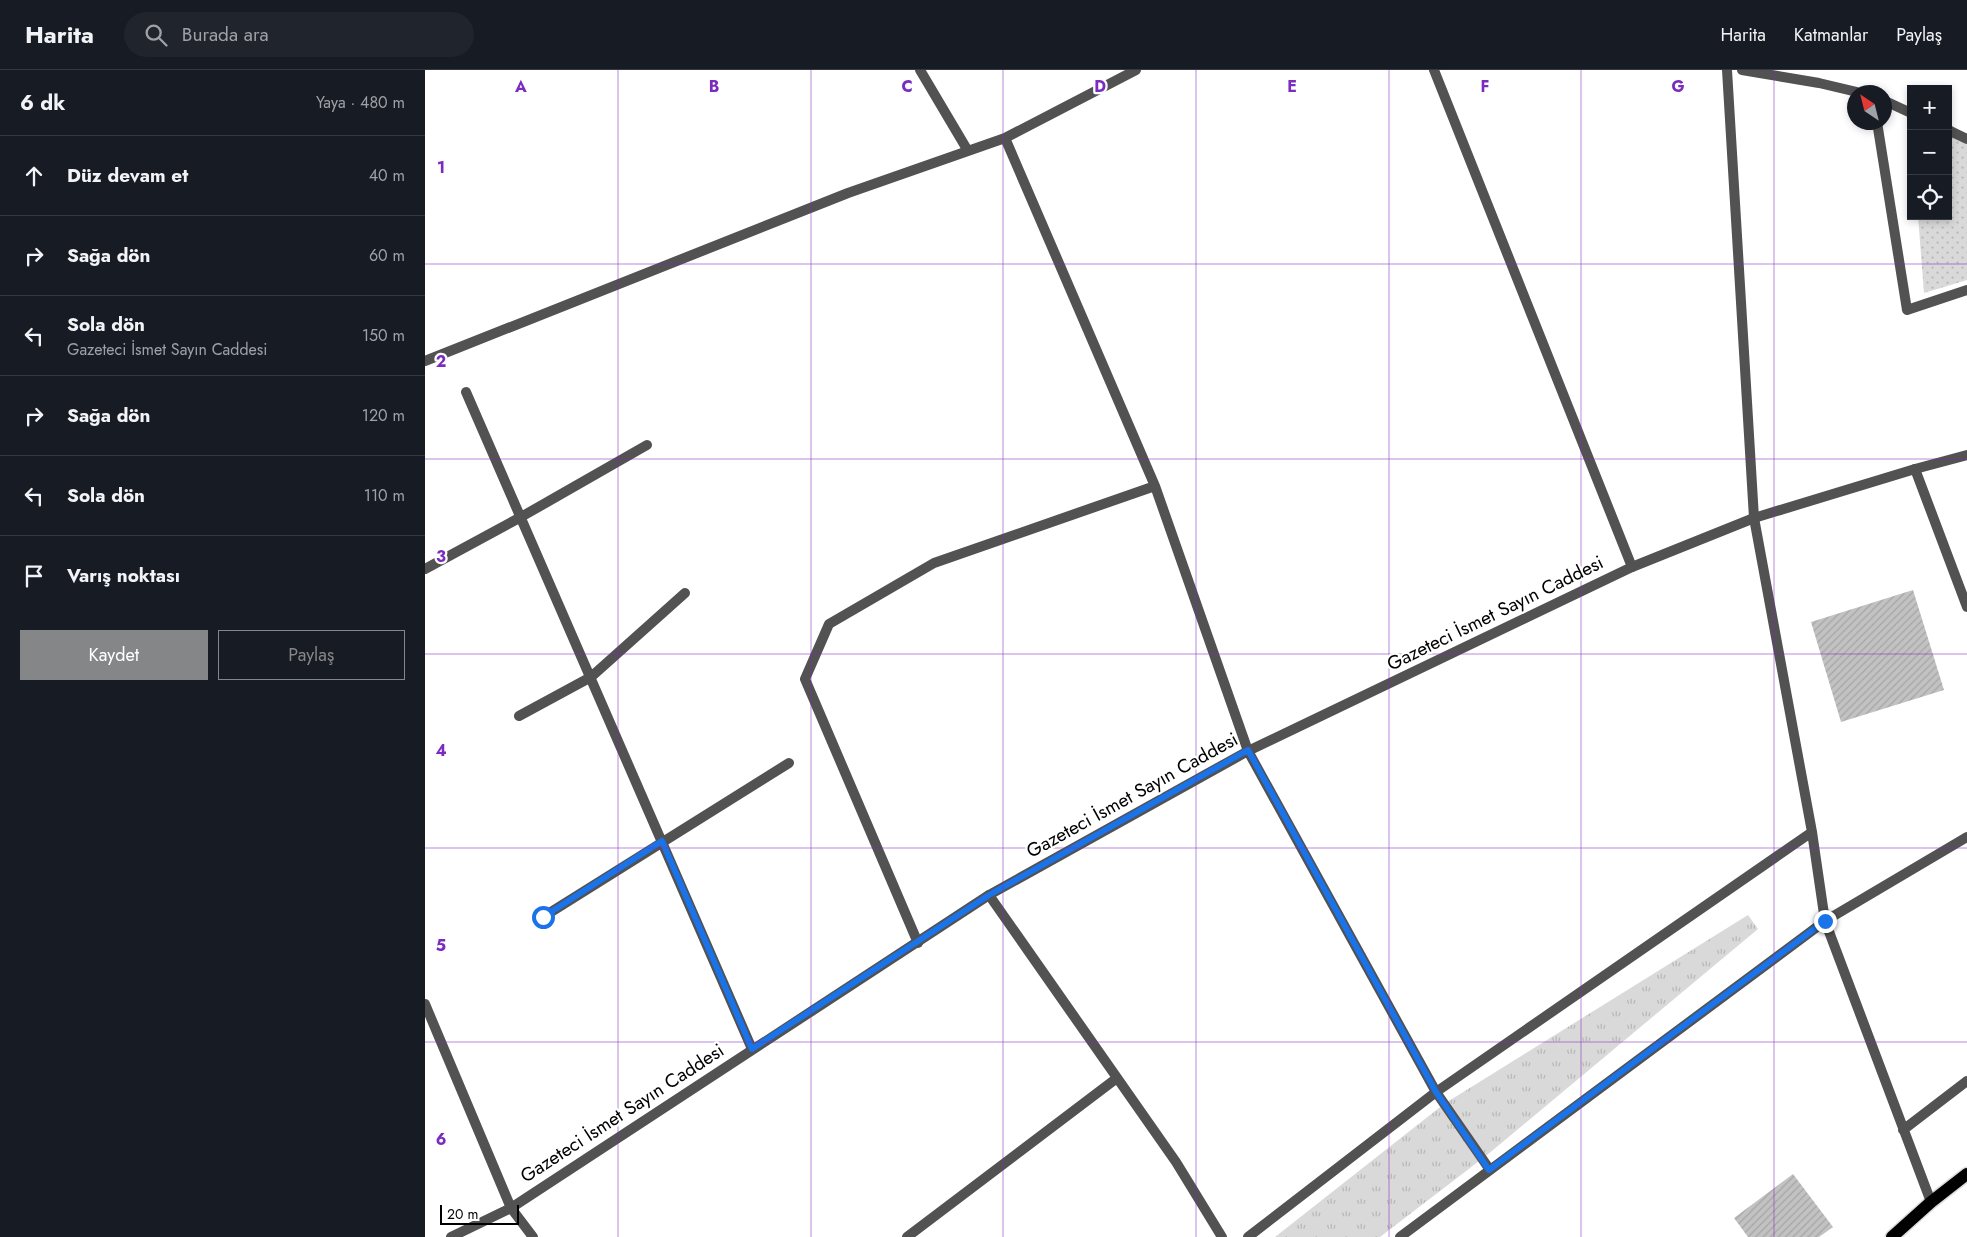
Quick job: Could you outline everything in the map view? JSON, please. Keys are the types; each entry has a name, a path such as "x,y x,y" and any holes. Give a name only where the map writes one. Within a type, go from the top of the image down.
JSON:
{"main road":[{"path":"1892,1237 1931,1202 1967,1174"}],"street":[{"path":"920,70 968,151"},
{"path":"425,361 848,193 1005,138 1136,70"},
{"path":"1434,70 1632,567"},
{"path":"1727,70 1754,518 1811,832 1825,921 1931,1202"},
{"path":"1742,70 1847,90"},
{"path":"1892,105 1907,111"},
{"path":"1878,130 1907,310 1967,290"},
{"path":"1952,132 1967,139"},
{"path":"1005,138 1155,486 1248,750 1436,1092 1489,1170"},
{"path":"466,392 752,1049"},
{"path":"425,569 521,517 647,444"},
{"name":"Gazeteci İsmet Sayın Caddesi","path":"451,1237 511,1208 989,895 1248,750 1632,567 1754,518 1967,455"},
{"path":"1915,469 1967,607"},
{"path":"918,943 805,679 829,624 934,563 1155,486"},
{"path":"519,716 591,678 685,593"},
{"path":"543,917 789,763"},
{"path":"1248,1237 1436,1092 1811,832"},
{"path":"1400,1237 1825,921 1967,837"},
{"path":"989,895 1176,1162 1222,1237"},
{"path":"425,1004 511,1208 533,1237"},
{"path":"907,1237 1117,1078"},
{"path":"1903,1130 1967,1081"}],"green space":[{"path":"1952,126 1967,135 1967,280 1924,293 1918,220 1952,220"},
{"path":"1748,915 1758,929 1487,1155 1380,1237 1275,1237 1444,1104"}],"building":[{"path":"1913,590 1944,690 1841,722 1811,622"},
{"path":"1793,1174 1833,1227 1819,1237 1748,1237 1734,1218"}],"route":[{"path":"543,917 662,841 752,1049 918,943 989,895 1248,750 1436,1092 1489,1170 1825,921"}]}
